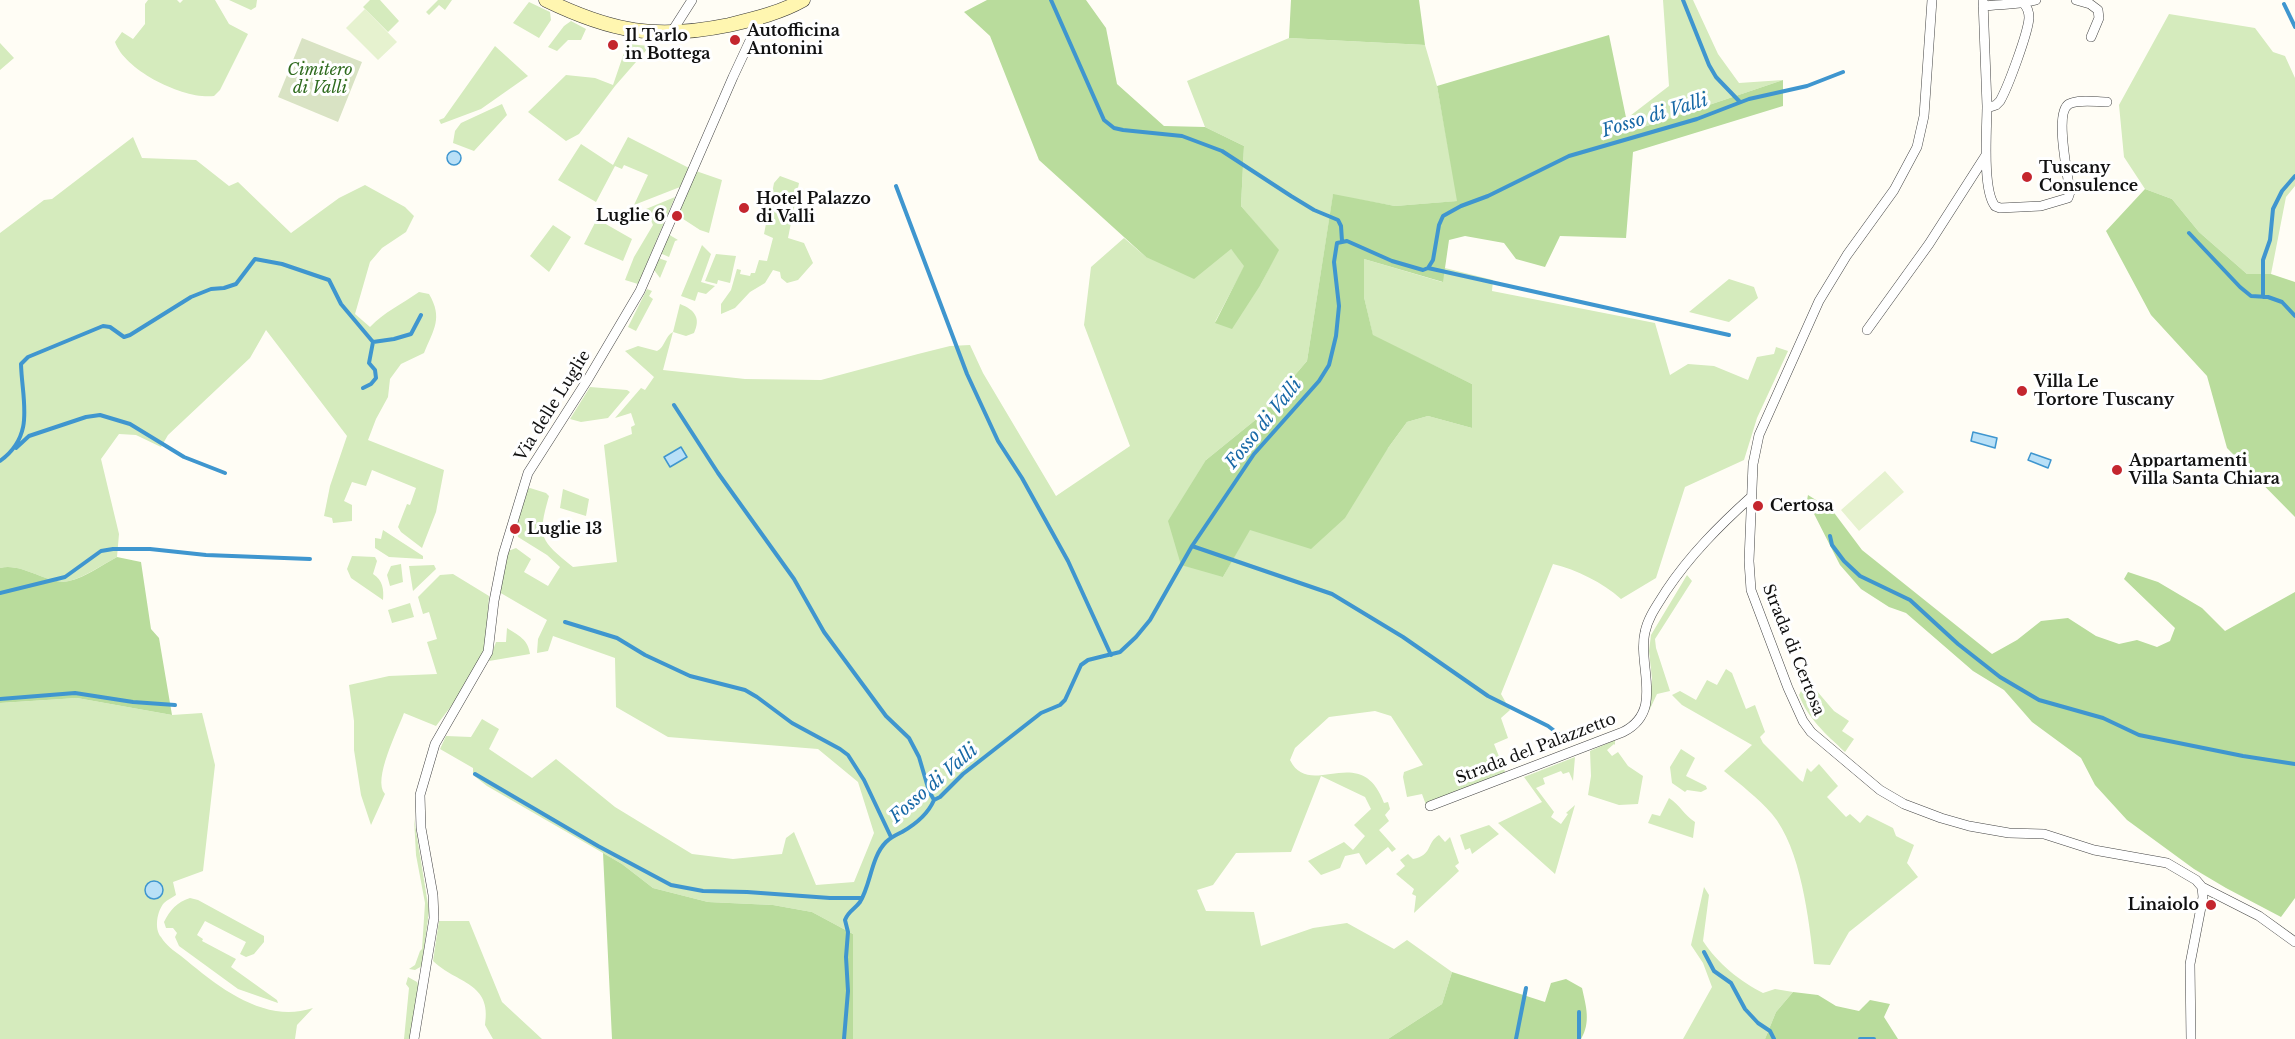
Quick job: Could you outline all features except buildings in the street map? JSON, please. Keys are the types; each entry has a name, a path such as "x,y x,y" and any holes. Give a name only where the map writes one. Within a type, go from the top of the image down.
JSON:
{"main road":[{"path":"546,0 604,24 641,32 671,33 707,29 761,17 803,0"}],"street":[{"path":"671,33 693,0"},
{"name":"Strada di Certosa","path":"1932,0 1924,116 1919,142 1894,190 1847,255 1819,301 1764,419 1756,445 1751,497 1749,561 1752,594 1800,715 1811,732 1880,790 1933,815 1995,831 2044,834 2101,852 2160,861 2190,875 2202,887 2259,916 2295,942"},
{"path":"2036,0 2024,4 1983,3 1987,108 1986,155 1990,196 1995,206 2041,206 2066,199 2070,192 2063,141 2065,109 2074,103 2107,102"},
{"path":"2076,0 2090,4 2098,10 2099,18 2091,37"},
{"path":"1987,108 2000,101 2013,69 2028,22 2028,12 2024,4"},
{"name":"Via delle Luglie","path":"414,1039 434,918 420,795 435,744 488,652 494,601 503,555 528,473 588,379 640,291 761,17"},
{"path":"1867,330 1935,235 1986,155"},
{"name":"Strada del Palazzetto","path":"1430,807 1623,732 1636,723 1644,711 1647,695 1643,645 1650,618 1692,554 1751,497"},
{"path":"2190,1039 2190,970 2203,903 2202,887"}],"green space":[{"path":"148,0 177,0 180,3 183,0 215,0 229,24 248,34 220,90 214,96 188,93 157,81 143,73 121,53 115,42 122,32 133,39 145,24 145,4"},
{"path":"229,0 257,0 256,7 251,10"},
{"path":"370,0 380,0 399,21 388,32 363,7"},
{"path":"438,0 452,0 445,10 439,5 429,15 426,12"},
{"path":"987,0 1086,0 1106,28 1117,84 1164,126 1205,127 1244,146 1241,206 1279,250 1261,284 1232,329 1215,323 1244,266 1231,249 1194,279 1146,257 1039,160 990,36 964,12"},
{"path":"1291,0 1419,0 1425,45 1289,38"},
{"path":"1663,0 1693,0 1718,54 1739,83 1783,80 1629,132 1626,119 1669,86"},
{"path":"529,2 550,12 551,20 539,38 513,23"},
{"path":"365,9 397,42 378,60 346,28"},
{"path":"2169,14 2255,28 2273,52 2285,56 2295,78 2295,186 2286,197 2271,274 2247,274 2199,232 2172,199 2145,189 2124,157 2119,105"},
{"path":"571,21 586,29 581,40 568,40 557,51 548,47 564,26"},
{"path":"1609,35 1629,132 1783,80 1783,106 1633,152 1626,238 1560,236 1545,267 1516,259 1504,243 1465,236 1449,240 1443,282 1364,259 1364,297 1373,335 1472,384 1472,428 1428,416 1407,422 1388,448 1345,518 1311,549 1250,530 1223,577 1181,565 1168,521 1206,460 1259,417 1307,361 1333,194 1395,206 1457,201 1437,86"},
{"name":"Cimitero di Valli","path":"302,38 362,62 338,122 278,97"},
{"path":"1289,38 1425,45 1437,86 1458,201 1395,206 1333,195 1307,361 1259,417 1206,460 1223,577 1249,530 1388,448 1407,422 1428,416 1472,428 1472,384 1373,336 1364,297 1364,259 1442,282 1445,268 1493,280 1492,291 1655,323 1670,375 1688,364 1714,366 1748,380 1757,357 1774,354 1776,347 1788,351 1757,418 1744,460 1685,487 1656,578 1621,599 1589,577 1553,564 1501,694 1510,710 1501,718 1508,738 1494,744 1506,774 1426,805 1422,794 1407,797 1404,772 1423,765 1391,716 1375,711 1329,717 1295,748 1290,760 1299,771 1310,775 1349,773 1362,775 1374,785 1384,803 1388,802 1390,809 1385,815 1389,821 1379,830 1396,849 1392,852 1388,847 1366,865 1359,853 1345,856 1340,868 1321,875 1308,861 1344,842 1353,850 1365,836 1354,825 1371,809 1365,797 1321,776 1291,852 1236,853 1213,885 1197,890 1206,911 1254,912 1261,946 1313,928 1347,923 1394,949 1407,940 1452,972 1442,1004 1388,1039 853,1039 853,934 812,912 773,905 708,902 653,888 622,864 487,786 473,775 473,768 440,749 446,736 471,737 482,719 499,729 489,749 532,778 556,759 615,807 692,854 733,859 782,854 786,838 794,832 816,885 854,882 874,833 858,782 818,749 668,737 616,707 615,658 553,636 548,651 537,653 538,639 547,620 499,592 508,551 516,548 531,559 524,572 548,586 560,567 547,555 518,537 516,527 530,488 549,496 543,521 544,537 562,558 573,567 617,562 604,445 632,434 631,427 635,425 631,413 615,418 641,388 645,390 654,377 625,351 638,346 657,351 673,332 663,370 745,379 821,380 950,346 970,345 983,373 1056,496 1130,446 1084,325 1091,267 1124,238 1146,257 1231,249 1245,265 1215,322 1261,284 1278,250 1241,206 1244,146 1205,127 1187,81"},
{"path":"0,43 14,58 0,70"},
{"path":"627,44 650,46 615,86 579,134 566,141 528,112 566,75 595,78 613,85"},
{"path":"495,46 528,76 481,109 441,124 439,120 444,118"},
{"path":"502,104 507,115 474,151 453,143 455,131 461,123"},
{"path":"133,137 142,158 196,160 229,186 238,182 291,233 339,198 365,185 405,207 414,216 406,232 382,248 370,262 355,314 370,327 387,312 419,292 429,294 436,310 436,324 424,353 401,364 390,379 388,397 368,440 444,470 436,512 422,548 398,527 416,488 372,470 366,486 352,482 344,501 352,505 352,521 333,523 332,518 324,516 330,486 347,436 266,330 250,358 168,435 161,447 136,435 119,434 101,459 119,534 117,557 87,574 61,582 18,568 0,568 0,233 44,200 52,199"},
{"path":"628,137 689,168 680,187 634,205 648,175 624,165 622,169 615,166 596,202 558,180 581,144 613,165"},
{"path":"696,171 722,180 709,233 677,215"},
{"path":"780,176 799,183 788,238 804,243 813,263 798,280 787,283 781,278 780,272 773,270 765,283 750,292 735,308 721,314 721,304 731,290 737,269 741,270 740,274 750,276 751,273 755,273 759,260 767,261 773,238 764,234 774,183"},
{"path":"2145,189 2172,199 2199,232 2247,274 2271,274 2295,282 2295,517 2227,448 2207,376 2151,315 2106,231"},
{"path":"675,197 638,284 625,280 634,257 653,225 646,209"},
{"path":"597,219 632,239 623,261 584,244"},
{"path":"553,225 571,237 549,272 530,256"},
{"path":"668,234 678,240 675,241 669,257 660,253"},
{"path":"702,245 711,254 701,282 715,286 706,294 698,292 695,301 681,296"},
{"path":"716,254 736,256 730,283 718,280 717,284 705,281"},
{"path":"658,258 667,261 660,278 654,270"},
{"path":"1729,279 1754,287 1758,298 1729,322 1689,312"},
{"path":"647,289 652,291 649,296 653,299 636,331 628,327"},
{"path":"680,304 690,309 695,315 696,328 694,333 686,336 673,332"},
{"path":"590,387 630,392 608,418 581,422 570,419"},
{"path":"1885,471 1904,492 1859,531 1841,510"},
{"path":"563,489 589,499 586,516 560,508"},
{"path":"1808,495 1832,510 1862,550 1992,654 2017,640 2041,621 2068,618 2096,636 2119,644 2137,640 2157,647 2170,641 2175,628 2124,579 2128,572 2158,582 2202,608 2225,631 2295,592 2295,898 2281,917 2194,869 2127,820 2095,785 2081,758 2032,722 2004,690 1973,671 1906,613 1889,607 1861,589 1840,565 1807,500"},
{"path":"383,530 423,556 423,559 389,557 375,548 375,538 381,539"},
{"path":"352,556 375,557 377,561 373,574 382,586 383,600 351,578 347,569"},
{"path":"117,557 141,562 151,629 159,638 172,715 77,698 0,703 0,568 18,568 61,582 88,574"},
{"path":"401,564 403,582 390,586 387,575 391,566"},
{"path":"434,565 436,569 413,591 409,566"},
{"path":"453,574 489,596 485,652 455,701 436,726 404,713 384,767 382,787 385,794 371,825 361,795 354,750 354,721 349,685 389,676 437,674 427,642 437,639 429,612 423,614 418,597 440,575"},
{"path":"1687,575 1692,581 1655,639 1670,691 1657,694 1649,711 1652,679 1649,651 1651,635"},
{"path":"410,603 414,617 392,623 388,610"},
{"path":"507,628 525,641 530,654 489,661 496,642 506,642"},
{"path":"1726,669 1732,673 1746,709 1755,705 1765,732 1760,737 1763,743 1800,780 1803,782 1807,768 1811,772 1819,764 1838,786 1827,797 1846,817 1850,814 1860,823 1867,815 1893,828 1896,836 1914,845 1907,863 1918,877 1849,932 1830,965 1814,964 1802,885 1797,865 1782,828 1761,802 1724,771 1752,745 1682,705 1672,695 1680,691 1696,700 1707,680 1717,685"},
{"path":"1810,687 1816,690 1834,711 1849,721 1842,731 1854,739 1845,752 1807,712 1799,695 1802,689"},
{"path":"77,698 172,715 202,713 215,765 203,871 173,882 176,895 162,906 157,920 159,934 173,950 214,982 250,1003 285,1012 313,1008 297,1025 295,1039 0,1039 0,703"},
{"path":"1615,740 1615,745 1607,750 1612,756 1618,752 1628,766 1643,776 1638,804 1619,805 1588,795 1591,776 1590,751"},
{"path":"1681,749 1695,758 1686,776 1706,786 1707,789 1701,792 1687,790 1685,792 1672,783 1670,767"},
{"path":"1575,757 1573,781 1569,772 1563,774 1561,771 1543,778 1545,784 1536,788 1554,812 1551,817 1561,824 1568,814 1566,813 1575,805 1555,874 1498,823 1542,802 1524,777"},
{"path":"1669,798 1695,822 1693,838 1648,823 1652,814 1660,816"},
{"path":"414,818 429,911 422,966 415,970 409,969 415,965 422,949 425,903 416,855"},
{"path":"1489,825 1499,834 1472,854 1470,848 1465,850 1460,835"},
{"path":"1439,835 1445,842 1450,837 1459,863 1455,866 1459,871 1414,913 1416,896 1412,894 1414,889 1396,874 1405,866 1400,860 1408,854 1413,859 1424,855"},
{"path":"603,853 622,864 653,888 708,902 773,905 812,912 853,934 853,1039 612,1039"},
{"path":"1704,887 1709,895 1703,941 1715,957 1738,978 1763,993 1775,989 1793,992 1776,1012 1765,1039 1683,1039 1712,987 1703,963 1691,945"},
{"path":"190,898 198,900 264,936 264,942 254,954 246,957 240,954 246,942 205,921 197,935 203,939 202,941 236,959 231,967 278,1003 238,989 179,946 175,937 177,933 173,928 166,928 164,922 174,907"},
{"path":"439,921 469,921 502,1002 542,1039 493,1039 485,1025 486,1011 478,992 433,961"},
{"path":"1452,972 1545,1002 1551,983 1566,979 1582,988 1587,1020 1584,1033 1581,1039 1388,1039 1442,1004"},
{"path":"408,977 417,982 419,986 410,1039 404,1039 409,988 406,984"},
{"path":"1793,992 1818,995 1836,1006 1859,1011 1870,1000 1890,1004 1884,1017 1898,1039 1765,1039 1776,1012"}],"water":[{"path":"451,151 457,151 461,158 457,165 451,165 447,161 447,155"},
{"path":"1973,432 1997,438 1995,448 1971,441"},
{"path":"681,447 687,457 670,467 664,457"},
{"path":"2031,453 2051,460 2048,468 2028,460"},
{"path":"154,881 160,884 163,890 160,896 154,899 148,896 145,890 148,884"}],"waterway":[{"path":"1051,0 1104,120 1114,128 1182,136 1222,151 1314,210 1338,220 1341,226 1342,241"},
{"path":"1683,0 1709,65 1716,77 1740,102"},
{"path":"2284,4 2295,27"},
{"name":"Fosso di Valli","path":"844,1039 848,991 846,957 848,932 845,920 864,895 881,848 921,818 934,800 963,774 1041,713 1060,705 1065,700 1081,665 1088,660 1120,652 1150,620 1192,546 1254,454 1319,381 1329,365 1336,336 1339,306 1334,262 1337,243 1347,241 1392,261 1423,270 1428,268 1433,260 1439,225 1443,216 1461,206 1488,196 1569,156 1697,119 1749,99 1807,86 1843,72"},
{"path":"2263,297 2263,260 2270,240 2273,209 2282,191 2295,176"},
{"path":"896,186 967,374 998,441 1022,478 1068,561 1111,655"},
{"path":"2189,233 2251,296 2268,297 2282,302 2295,316"},
{"path":"0,461 19,440 23,429 21,364 28,357 103,326 110,327 124,337 130,335 191,297 211,289 236,284 255,259 282,264 329,280 341,304 373,342 411,334 421,315"},
{"path":"1428,268 1729,335"},
{"path":"363,388 376,378 375,370 369,363 373,342"},
{"path":"674,405 718,473 794,579 824,632 886,716 909,738 919,757 934,800"},
{"path":"16,448 29,436 86,417 100,415 130,424 184,457 225,473"},
{"path":"1830,536 1832,545 1844,561 1860,576 1910,600 1958,644 2000,677 2039,700 2103,718 2139,735 2295,764"},
{"path":"1192,546 1332,594 1403,637 1488,696 1548,726 1565,739"},
{"path":"0,593 65,577 101,551 113,549 150,549 206,555 310,559"},
{"path":"565,622 617,638 645,655 690,676 745,690 792,723 840,749 848,755 864,780 891,837"},
{"path":"0,699 75,693 133,702 175,705"},
{"path":"475,774 598,846 671,885 703,891 861,898"},
{"path":"1704,952 1714,971 1731,983 1745,1009 1758,1023 1770,1031 1774,1039"},
{"path":"1516,1039 1526,988"},
{"path":"1579,1012 1579,1039"},
{"path":"1860,1039 1874,1039"}],"place":[{"name":"Autofficina Antonini","path":"735,40"},
{"name":"Il Tarlo in Bottega","path":"613,45"},
{"name":"Tuscany Consulence","path":"2027,177"},
{"name":"Hotel Palazzo di Valli","path":"744,208"},
{"name":"Luglie 6","path":"677,216"},
{"name":"Villa Le Tortore Tuscany","path":"2022,391"},
{"name":"Appartamenti Villa Santa Chiara","path":"2117,470"},
{"name":"Certosa","path":"1758,506"},
{"name":"Luglie 13","path":"515,529"},
{"name":"Linaiolo","path":"2211,905"}]}
